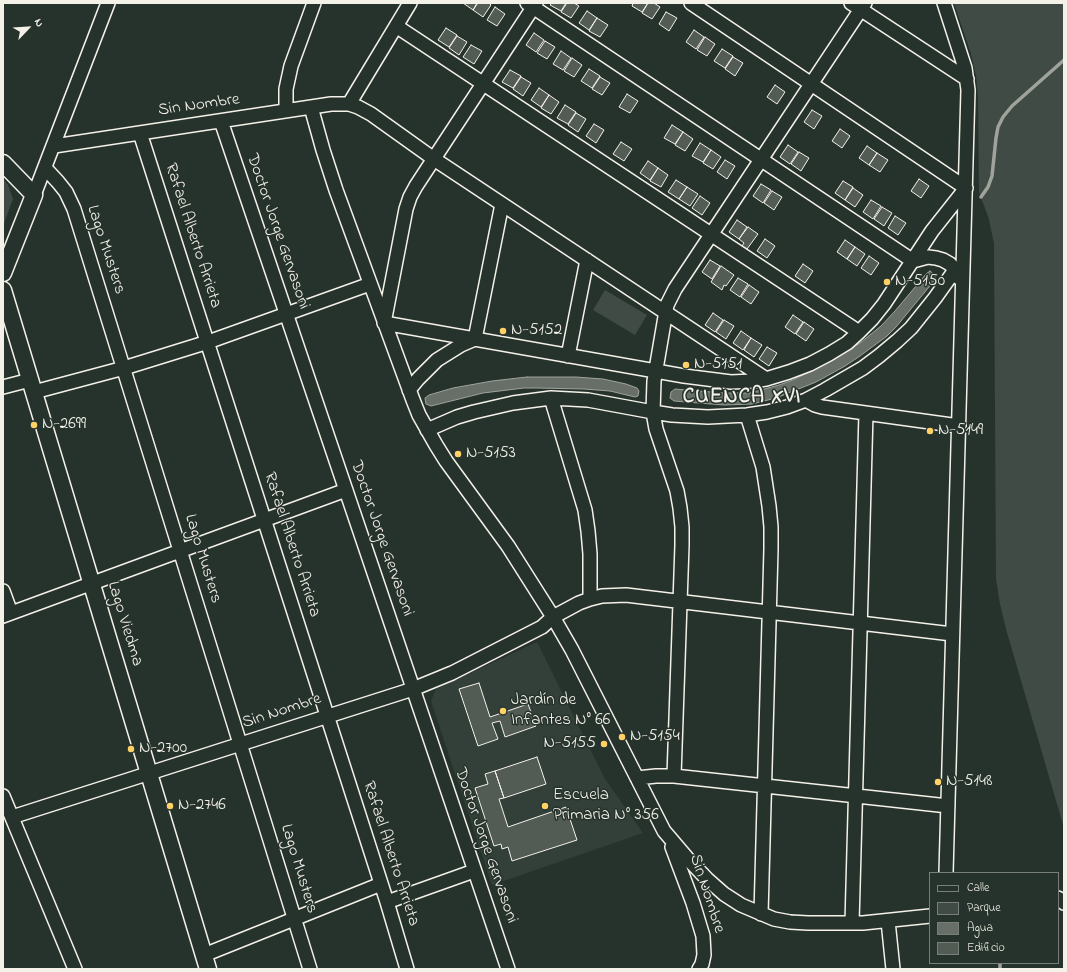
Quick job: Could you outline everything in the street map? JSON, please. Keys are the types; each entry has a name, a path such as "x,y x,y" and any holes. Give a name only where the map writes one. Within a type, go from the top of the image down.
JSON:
{"main road":[{"path":"3,163 34,195 3,273"},
{"name":"Lago Viedma","path":"3,290 206,962"}],"street":[{"path":"34,195 108,3"},
{"path":"286,111 286,90 291,66 314,3"},
{"path":"410,3 349,104 364,110 434,159 766,379"},
{"path":"691,3 966,188"},
{"path":"944,3 967,79 968,102 946,872"},
{"path":"384,323 406,209 410,197 483,84 532,4 913,260 928,257 943,260 950,264 955,270 963,288"},
{"path":"674,776 682,539 680,508 673,479 656,429 653,412 654,381 670,297 811,84 859,5 967,79"},
{"path":"396,26 859,332"},
{"name":"Sin Nombre","path":"54,146 331,104 349,104"},
{"path":"312,107 328,170 409,390 427,430 446,461 518,560 553,617 572,650 664,831 706,879 718,889 741,905 774,919 808,923 852,923 888,921 929,916"},
{"name":"Doctor Jorge Gervasoni","path":"220,121 508,969"},
{"name":"Rafael Alberto Arrieta","path":"140,133 387,902 407,969"},
{"name":"Lago Musters","path":"45,168 66,192 74,209 310,969"},
{"path":"384,323 690,377 731,382 766,379 810,364 846,343 859,332 884,304 932,231 966,188"},
{"path":"475,339 502,204"},
{"path":"568,356 587,260"},
{"path":"427,430 457,417 481,410 513,403 551,398 588,400 672,415 708,417 747,415 787,407 826,390 863,368 897,342 911,328 955,270"},
{"path":"3,387 32,386 124,368 208,342 370,284"},
{"path":"409,390 437,360 461,345 475,339"},
{"path":"551,398 585,510 590,554 590,599"},
{"path":"806,400 822,407 959,426"},
{"path":"852,923 866,413"},
{"path":"747,415 763,468 769,506 771,549 760,914"},
{"path":"3,591 7,614 346,490"},
{"name":"Sin Nombre","path":"12,817 413,689 452,673 542,627 553,617 579,603 602,596 626,595 952,634"},
{"path":"637,778 674,776 948,806"},
{"path":"3,796 75,969"},
{"name":"Sin Nombre","path":"664,831 686,882 703,936 704,955 699,969"},
{"path":"387,902 474,871"},
{"path":"206,962 295,919 381,884"},
{"path":"888,921 893,969"}],"shaded area":[{"name":"Escuela Primaria N° 356","path":"537,642 605,779 643,833 492,885 431,701 436,689"}],"green space":[{"path":"954,3 1064,3 1064,828 1006,629 996,579 994,244 989,219 979,192 978,96 976,76 971,54"},
{"path":"3,179 8,185 13,199 3,226"},
{"path":"605,290 647,315 635,335 593,310"}],"water":[{"path":"930,271 936,276 934,281 887,336 845,366 816,382 776,398 752,404 724,405 674,401 670,398 671,392 675,389 723,393 750,393 793,380 860,343 881,326"},
{"path":"527,377 576,377 603,379 626,384 637,388 639,391 638,396 635,397 610,391 524,388 483,393 431,406 426,404 425,398 429,395 453,388"}],"building":[{"path":"463,3 477,3 473,10"},
{"path":"478,3 489,3 491,5 483,17 473,10"},
{"path":"552,3 566,3 561,11 550,5"},
{"path":"567,3 574,3 579,6 571,18 561,12"},
{"path":"633,3 648,3 642,12 632,6"},
{"path":"648,3 654,3 660,7 652,19 642,13"},
{"path":"495,7 505,14 497,26 487,20"},
{"path":"587,11 597,18 589,30 579,23"},
{"path":"666,12 677,18 669,31 659,24"},
{"path":"597,18 608,25 600,37 589,31"},
{"path":"446,28 457,35 449,47 438,40"},
{"path":"694,30 704,37 696,49 686,42"},
{"path":"534,33 544,40 536,52 526,45"},
{"path":"457,36 467,42 459,55 449,48"},
{"path":"705,37 715,44 707,56 697,50"},
{"path":"545,41 555,47 547,59 537,53"},
{"path":"471,45 482,51 474,64 463,57"},
{"path":"722,49 733,56 725,68 714,61"},
{"path":"561,51 571,58 563,70 553,64"},
{"path":"733,57 743,63 735,76 725,69"},
{"path":"572,58 582,65 574,77 564,71"},
{"path":"589,69 600,76 592,88 581,81"},
{"path":"510,70 521,76 513,88 502,82"},
{"path":"521,77 531,83 523,96 513,89"},
{"path":"600,77 610,83 602,95 592,89"},
{"path":"775,85 785,92 777,104 767,97"},
{"path":"539,88 549,95 541,107 531,100"},
{"path":"627,94 638,101 630,113 619,107"},
{"path":"549,95 559,102 551,114 541,108"},
{"path":"565,105 576,112 568,124 557,118"},
{"path":"812,110 822,116 814,129 804,122"},
{"path":"576,113 586,119 578,132 568,125"},
{"path":"594,124 604,130 596,143 586,136"},
{"path":"672,125 683,132 675,144 664,138"},
{"path":"840,129 850,136 842,148 832,141"},
{"path":"683,132 693,139 685,151 675,145"},
{"path":"621,142 632,149 624,161 613,154"},
{"path":"700,143 711,150 703,162 692,156"},
{"path":"788,145 798,152 790,164 780,157"},
{"path":"867,146 877,153 869,165 859,158"},
{"path":"711,150 721,157 713,169 703,163"},
{"path":"799,152 809,158 801,171 791,164"},
{"path":"877,153 888,160 880,172 869,165"},
{"path":"725,160 735,166 727,179 717,172"},
{"path":"648,161 658,168 650,180 640,173"},
{"path":"658,168 668,175 661,187 650,181"},
{"path":"919,179 929,186 921,198 911,191"},
{"path":"676,180 687,187 679,199 668,192"},
{"path":"843,181 853,187 845,200 835,193"},
{"path":"761,184 771,190 763,203 753,196"},
{"path":"687,187 698,194 690,206 679,199"},
{"path":"853,188 863,195 855,207 845,200"},
{"path":"772,191 782,197 774,210 764,203"},
{"path":"700,196 710,203 702,215 692,208"},
{"path":"871,200 881,206 873,219 863,212"},
{"path":"882,207 892,213 884,226 874,219"},
{"path":"895,216 906,223 898,235 888,228"},
{"path":"737,220 747,227 739,239 729,232"},
{"path":"748,227 758,234 747,249 742,246 744,243 739,239"},
{"path":"765,239 775,246 767,258 757,251"},
{"path":"845,240 855,247 847,259 837,252"},
{"path":"855,247 865,254 857,266 847,259"},
{"path":"869,256 879,263 871,275 861,268"},
{"path":"710,260 720,266 712,279 702,272"},
{"path":"803,264 813,271 805,283 795,276"},
{"path":"721,266 734,275 726,286 724,285 722,290 711,282"},
{"path":"738,278 748,284 740,297 730,290"},
{"path":"749,285 759,292 751,304 741,297"},
{"path":"713,313 723,320 715,332 705,325"},
{"path":"793,315 803,322 795,334 785,327"},
{"path":"724,320 734,326 726,339 716,332"},
{"path":"804,322 814,329 806,341 796,334"},
{"path":"741,331 751,338 743,350 733,343"},
{"path":"751,338 762,345 754,357 744,350"},
{"path":"767,347 777,353 769,366 759,359"},
{"path":"479,683 490,717 528,704 536,726 505,737 500,721 492,723 498,739 478,746 459,689"},
{"path":"537,757 546,784 504,798 495,771"},
{"path":"495,771 504,798 499,799 508,827 566,807 577,840 512,861 508,847 502,849 501,844 494,846 475,788 488,784 485,774"}],"waterway":[{"path":"981,197 988,187 992,176 998,127 1003,117 1012,106 1064,60"},
{"path":"1000,964 1000,969"}],"place":[{"name":"N-5150","path":"887,282"},
{"name":"N-5152","path":"503,331"},
{"name":"N-5151","path":"686,365"},
{"name":"N-2699","path":"34,425"},
{"name":"N-5149","path":"930,431"},
{"name":"N-5153","path":"458,454"},
{"name":"Jardín de Infantes N° 66","path":"503,711"},
{"name":"N-5154","path":"622,737"},
{"name":"N-5155","path":"604,744"},
{"name":"N-2700","path":"131,749"},
{"name":"N-5148","path":"938,782"},
{"name":"N-2746","path":"170,806"},
{"name":"Escuela Primaria N° 356","path":"545,806"}],"district":[{"name":"CUENCA XVI","path":"742,399"}]}
